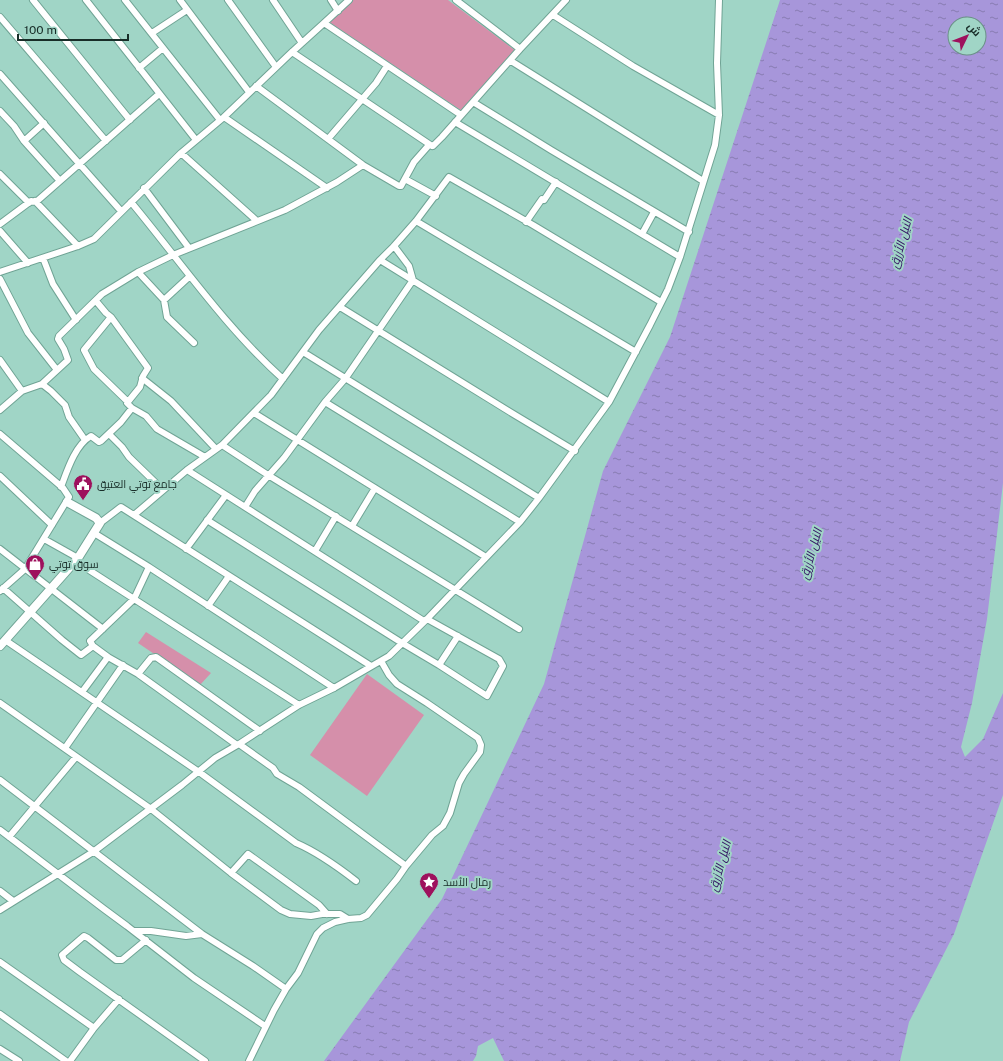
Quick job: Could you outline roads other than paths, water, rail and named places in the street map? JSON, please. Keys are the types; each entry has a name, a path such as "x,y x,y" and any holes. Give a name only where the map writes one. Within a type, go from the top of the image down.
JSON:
{"street":[{"path":"33,0 130,120"},
{"path":"86,0 196,140"},
{"path":"125,0 222,118 326,188"},
{"path":"180,0 249,92"},
{"path":"228,0 276,67"},
{"path":"273,0 302,43"},
{"path":"330,0 338,11"},
{"path":"0,272 78,246 94,239 181,153 222,118 349,0"},
{"path":"456,0 520,49"},
{"path":"256,86 363,165 399,186 402,185 414,162 429,146 433,146 456,122 520,49 566,0"},
{"path":"0,910 93,852 151,809 215,758 238,745 299,705 334,688 389,656 520,522 539,498 609,402 668,289 680,258 715,145 719,115 717,64 719,0"},
{"path":"152,33 187,10"},
{"path":"553,15 633,66 719,115"},
{"path":"0,16 106,141"},
{"path":"324,24 461,115"},
{"path":"139,68 164,48"},
{"path":"292,52 433,146"},
{"path":"511,61 704,181"},
{"path":"328,139 376,83 387,66"},
{"path":"0,74 121,211"},
{"path":"0,224 32,202 36,202 159,94"},
{"path":"473,102 557,154 689,232"},
{"path":"0,111 14,126 24,141 60,181"},
{"path":"456,122 680,258"},
{"path":"24,141 44,124"},
{"path":"181,153 257,222"},
{"path":"0,410 22,391 42,384 68,360 58,338 102,294 138,272 173,255 285,210 351,174 363,165"},
{"path":"0,174 78,246"},
{"path":"134,515 187,470 222,445 271,395 320,330 388,250 394,246 416,221 450,177 661,302"},
{"path":"405,178 436,196"},
{"path":"526,222 556,182"},
{"path":"144,188 189,248"},
{"path":"131,202 190,276 261,359 283,379"},
{"path":"642,234 654,212"},
{"path":"416,221 636,352"},
{"path":"0,232 28,263"},
{"path":"245,507 255,491 284,458 325,402 346,379 413,280 409,266 394,246"},
{"path":"43,258 53,284 76,320"},
{"path":"380,260 609,402"},
{"path":"138,272 164,300 167,317 194,344"},
{"path":"164,300 190,276"},
{"path":"0,279 28,333 57,370"},
{"path":"96,301 111,317 148,368 142,378 140,387 127,401"},
{"path":"340,307 380,330 515,415 574,450"},
{"path":"111,317 84,350 94,369 127,401 132,408 146,416 157,429 205,457"},
{"path":"303,352 539,498"},
{"path":"0,360 22,391"},
{"path":"142,378 171,401 216,449"},
{"path":"42,384 65,405 69,417 85,440"},
{"path":"325,402 520,522"},
{"path":"61,487 70,462 85,440 91,436 99,442 101,441 121,422 132,408"},
{"path":"254,413 486,557"},
{"path":"109,434 122,447 129,457 163,490"},
{"path":"1,437 61,487 69,497 25,568 2,590 81,655 93,646"},
{"path":"222,445 268,475 519,629"},
{"path":"187,470 425,620 458,636 500,660 503,666 486,696 207,520"},
{"path":"0,476 52,525"},
{"path":"352,526 375,488"},
{"path":"186,549 226,495"},
{"path":"67,502 96,518 100,523"},
{"path":"356,881 335,866 296,843 199,772 82,692 3,643 77,560 100,523 121,507 371,666"},
{"path":"315,551 336,516"},
{"path":"94,533 149,567 334,688"},
{"path":"44,538 134,599 299,705"},
{"path":"0,549 103,629"},
{"path":"149,567 134,599 90,641 93,646 108,657 138,674 273,768 277,774 299,787 406,866"},
{"path":"208,606 229,576"},
{"path":"439,665 458,636"},
{"path":"82,692 108,657"},
{"path":"138,674 151,658 156,657 260,731"},
{"path":"249,1061 265,1026 286,989 298,973 317,934 323,928 335,922 361,918 367,915 432,835 443,826 450,813 461,778 480,752 481,745 478,738 397,684 388,675 381,661"},
{"path":"65,748 123,665"},
{"path":"0,703 151,809 231,873 281,910 290,914 310,916 340,914 348,919"},
{"path":"9,837 76,757"},
{"path":"0,780 202,934 286,989"},
{"path":"0,830 135,931 194,978 265,1026"},
{"path":"231,873 248,854 319,905 327,914"},
{"path":"0,891 13,902"},
{"path":"135,931 151,931 186,936 202,934"},
{"path":"146,940 122,960 116,960 84,936 62,955 64,960 205,1061"},
{"path":"0,962 94,1028"},
{"path":"70,1061 94,1028 118,999"},
{"path":"0,1014 66,1061"},
{"path":"0,1049 19,1061"}],"water":[{"name":"النيل الأزرق","path":"780,0 1003,0 1003,483 987,619 972,703 961,747 965,757 983,739 1003,693 1003,795 954,934 909,1022 900,1061 504,1061 493,1038 478,1046 476,1056 473,1061 324,1061 442,899 544,684 603,471 670,337"}],"place":[{"name":"جامع توتي العتيق","path":"83,501"},
{"name":"سوق توتي","path":"35,581"},
{"name":"رمال الأسد","path":"429,899"}]}
